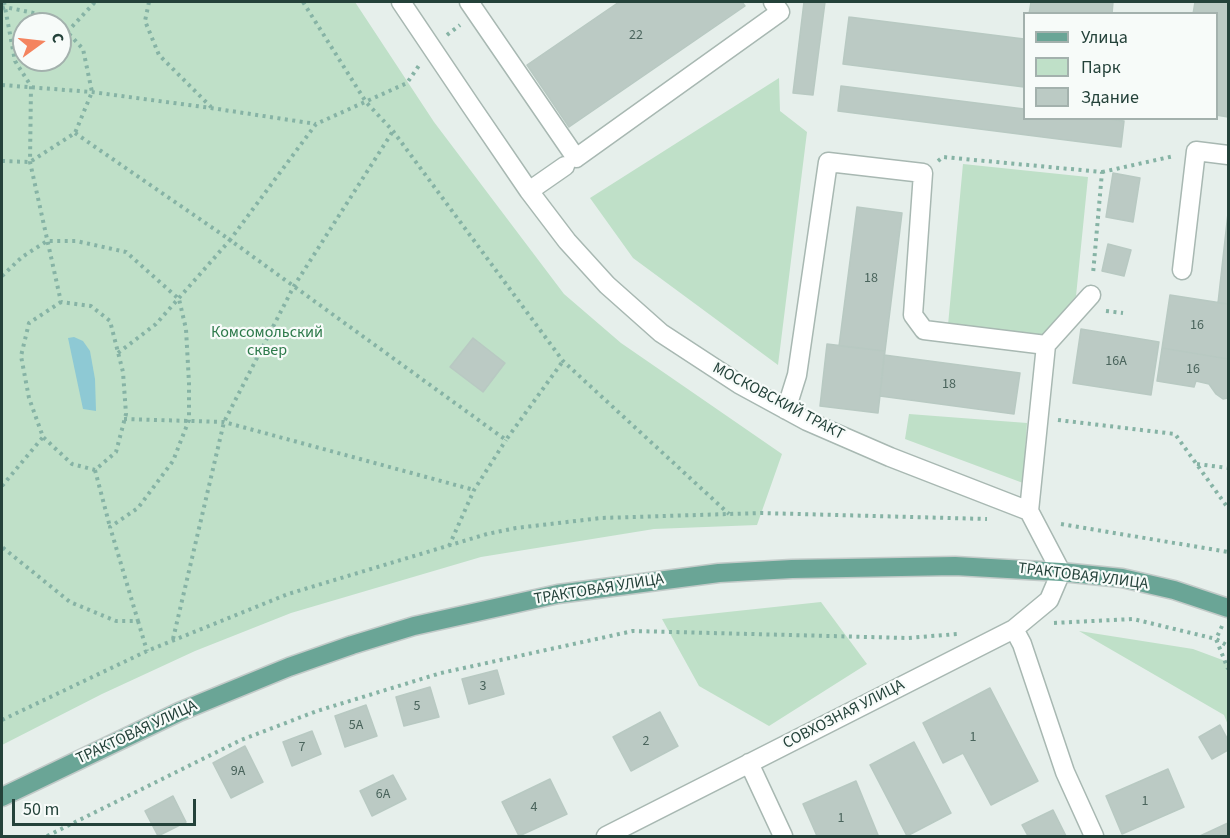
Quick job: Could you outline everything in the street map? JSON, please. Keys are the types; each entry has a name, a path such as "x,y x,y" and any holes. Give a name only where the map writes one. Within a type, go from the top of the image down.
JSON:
{"main road":[{"name":"ТРАКТОВАЯ УЛИЦА","path":"2,797 179,712 289,667 414,627 558,594 708,575 792,569 955,566 1122,578 1152,584 1228,608"}],"street":[{"name":"МОСКОВСКИЙ ТРАКТ","path":"400,2 529,191 567,241 607,285 661,333 738,384 807,421 890,458 1032,516"},
{"path":"474,8 576,159 780,12 772,2"},
{"path":"1182,270 1196,151 1228,155"},
{"path":"786,410 797,375 828,162 923,173 913,315 924,330 1046,345"},
{"path":"529,191 565,166"},
{"path":"1061,572 1032,516 1046,345 1091,295"},
{"name":"СОВХОЗНАЯ УЛИЦА","path":"606,837 1014,629 1049,600 1061,572"},
{"path":"1014,629 1023,644 1065,772 1094,837"},
{"path":"749,763 783,837"}],"path":[{"path":"72,27 95,2"},
{"path":"149,2 145,21 159,55 211,108"},
{"path":"303,2 366,102 393,131 563,361 729,514"},
{"path":"31,12 4,6 15,62 31,86 30,162 61,302"},
{"path":"118,353 156,324 179,299 230,240 316,124 407,83 430,48 474,8"},
{"path":"2,161 30,162 75,133 92,92 83,49 72,37"},
{"path":"2,84 92,92 316,124"},
{"path":"173,640 224,422 294,286 393,131"},
{"path":"75,133 230,240 506,440"},
{"path":"923,173 943,157 1102,172 1196,151"},
{"path":"1091,295 1102,172"},
{"path":"2,276 22,257 47,241 76,241 126,252 179,299 186,329 189,420 172,461 138,508 110,527"},
{"path":"61,302 92,306 110,321 123,372 124,419 116,452 95,470 72,464 43,437 29,399 21,356 29,322 61,302"},
{"path":"449,546 474,490 506,440 563,361"},
{"path":"1039,417 1175,435 1228,508"},
{"path":"124,419 224,422 474,490"},
{"path":"2,486 43,437"},
{"path":"1195,464 1228,468"},
{"path":"95,470 147,651"},
{"path":"2,720 147,651 288,594 510,529 601,518 729,514 998,519"},
{"path":"1032,516 1228,552"},
{"path":"2,547 70,602 116,621 138,621"},
{"path":"1048,624 1133,619 1216,639 1228,646"},
{"path":"47,837 241,740 317,711 452,670 633,631 908,638 967,633"},
{"path":"1216,639 1228,669"}],"green space":[{"name":"Комсомольский сквер","path":"2,2 355,2 434,122 564,294 621,343 782,454 757,525 654,529 481,557 291,613 195,651 102,694 2,745"},
{"path":"779,78 780,111 807,132 778,365 633,258 590,198"},
{"path":"963,164 1088,177 1076,296 1044,335 948,325"},
{"path":"909,414 1027,423 1023,483 905,439"},
{"path":"821,602 867,664 769,726 699,686 662,619"},
{"path":"1079,631 1193,649 1228,662 1228,725 1224,715"}],"water":[{"path":"74,337 83,341 90,351 95,379 96,411 83,409 68,338"}],"building":[{"path":"619,2 742,2 745,6 569,127 527,65"},
{"path":"804,2 825,2 813,95 793,93"},
{"path":"1031,2 1113,2 1112,12 1029,12"},
{"path":"1195,2 1228,2 1228,117 1218,115 1218,12 1193,12"},
{"path":"849,17 1023,39 1023,87 843,64"},
{"path":"841,86 1023,109 1023,120 1124,121 1121,147 838,111"},
{"path":"1113,173 1140,178 1133,222 1106,217"},
{"path":"857,207 902,213 885,351 839,346"},
{"path":"1228,213 1228,304 1218,303"},
{"path":"1108,244 1131,250 1124,276 1102,271"},
{"path":"1170,295 1228,304 1228,359 1162,348"},
{"path":"1081,329 1159,342 1151,395 1073,383"},
{"path":"473,338 505,363 483,392 450,367"},
{"path":"827,344 885,351 878,413 820,406"},
{"path":"1162,348 1228,359 1228,398 1223,399 1216,394 1209,384 1196,381 1194,387 1157,381"},
{"path":"884,355 1020,373 1014,414 880,396"},
{"path":"497,670 504,694 469,704 462,679"},
{"path":"430,687 439,717 404,726 396,697"},
{"path":"990,688 1038,781 991,805 963,753 943,763 923,723"},
{"path":"366,705 377,736 345,747 335,716"},
{"path":"660,712 678,746 631,771 613,737"},
{"path":"1220,725 1228,740 1228,750 1212,759 1199,737"},
{"path":"312,731 321,754 292,766 283,742"},
{"path":"914,742 951,813 907,836 870,765"},
{"path":"245,746 263,782 231,798 213,763"},
{"path":"1168,769 1184,807 1122,834 1106,796"},
{"path":"393,775 406,799 372,816 360,791"},
{"path":"550,779 567,814 519,836 502,802"},
{"path":"856,781 878,835 817,836 803,804"},
{"path":"173,796 186,822 158,836 145,811"},
{"path":"1053,810 1066,836 1028,836 1022,825"},
{"path":"1228,823 1228,836 1200,836"}]}
